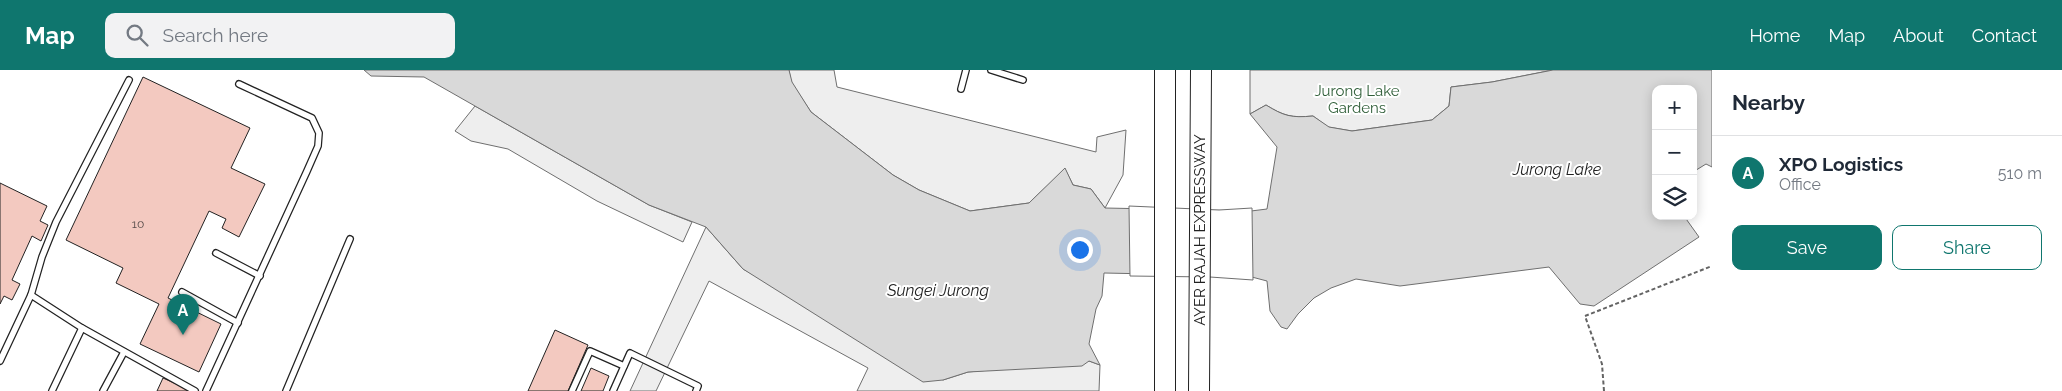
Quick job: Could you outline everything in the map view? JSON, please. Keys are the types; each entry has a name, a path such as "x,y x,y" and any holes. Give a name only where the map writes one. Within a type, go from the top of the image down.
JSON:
{"highway":[{"path":"1165,70 1165,391"},
{"name":"AYER RAJAH EXPRESSWAY","path":"1199,391 1201,70"}],"lane":[{"path":"961,89 966,70"},
{"path":"991,70 1023,80"},
{"path":"0,362 31,295 42,257 56,222 129,80"},
{"path":"206,391 318,146 319,133 312,118 238,84"},
{"path":"286,391 350,239"},
{"path":"216,252 260,276"},
{"path":"182,292 238,322"},
{"path":"31,295 82,328 195,391"},
{"path":"52,391 82,328"},
{"path":"572,391 590,351 624,366"},
{"path":"103,391 124,352"},
{"path":"613,391 630,353 698,386 696,391"}],"path":[{"path":"1604,391 1602,364 1585,316 1712,266"}],"green space":[{"path":"789,70 834,70 837,87 1096,152 1097,137 1126,130 1123,175 1105,208 1091,189 1073,185 1065,169 1029,203 970,211 919,190 893,175 811,112 791,82"},
{"name":"Jurong Lake Gardens","path":"1250,70 1553,70 1492,82 1451,87 1449,106 1432,120 1352,131 1328,127 1313,116 1299,117 1278,112 1266,105 1250,114"},
{"path":"475,106 649,205 692,222 683,242 597,201 508,149 471,141 455,131"},
{"path":"706,227 743,269 943,380 968,372 1089,361 1100,365 1099,391 857,391 868,368 709,281 656,391 630,391"}],"water":[{"path":"364,70 789,70 792,82 811,112 893,175 919,190 970,211 1029,203 1065,168 1073,185 1091,189 1105,208 1251,211 1267,209 1277,147 1250,114 1266,105 1278,112 1299,117 1313,116 1329,127 1352,131 1432,120 1449,106 1451,87 1492,82 1553,70 1712,70 1712,167 1706,164 1697,170 1697,85 1652,85 1652,220 1687,220 1699,237 1594,306 1580,304 1549,267 1400,286 1356,279 1331,288 1314,298 1298,314 1287,329 1281,327 1270,311 1267,281 1248,276 1104,273 1102,296 1096,309 1089,344 1100,365 1089,361 1082,366 968,372 943,380 923,382 743,269 706,227 649,205 424,77 371,76"}],"pier":[{"path":"1129,206 1219,210 1252,208 1253,280 1210,277 1130,276"}],"building":[{"path":"143,77 250,128 231,168 265,184 239,237 222,228 226,219 209,211 168,298 221,324 199,372 140,344 159,304 116,283 123,268 66,240"},
{"path":"0,183 47,206 40,221 48,225 41,241 32,236 12,280 20,284 12,300 4,296 0,304"},
{"path":"555,330 588,345 568,391 528,391"},
{"path":"591,368 609,376 603,391 581,391"},
{"path":"163,378 188,389 187,391 157,391"}],"place":[{"name":"XPO Logistics","path":"183,335"}],"water label":[{"name":"Jurong Lake","path":"1557,169"},
{"name":"Sungei Jurong","path":"938,290"}]}
